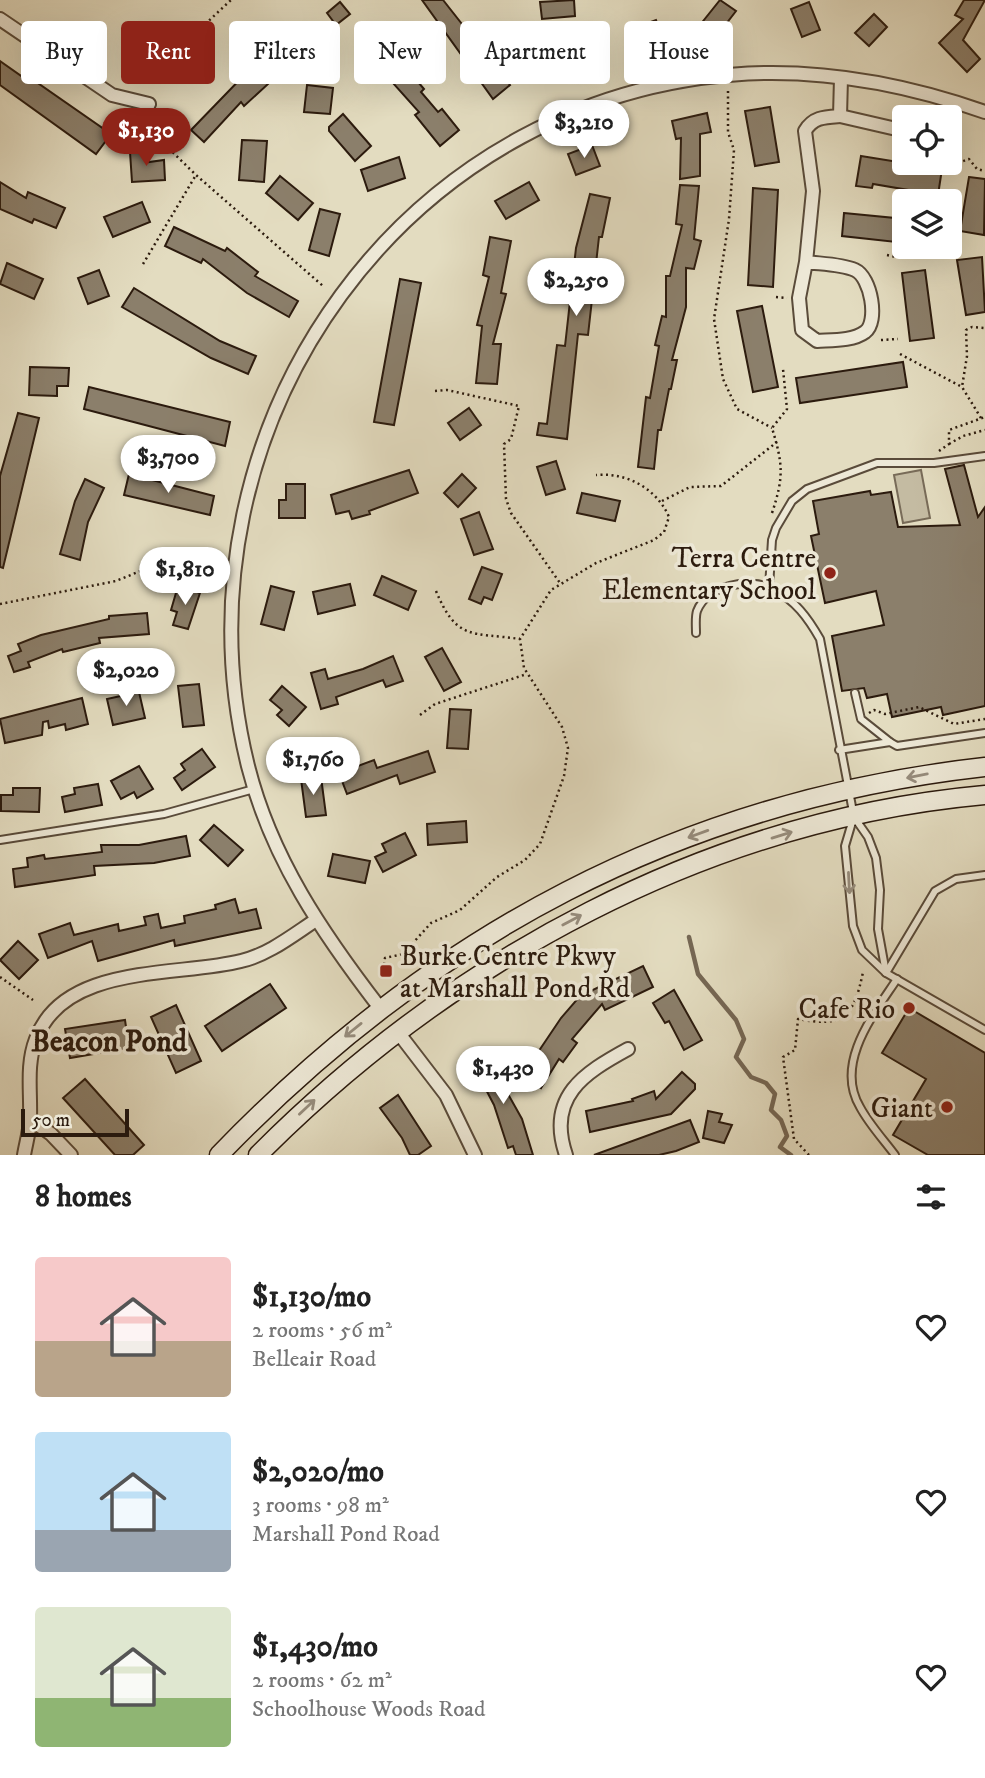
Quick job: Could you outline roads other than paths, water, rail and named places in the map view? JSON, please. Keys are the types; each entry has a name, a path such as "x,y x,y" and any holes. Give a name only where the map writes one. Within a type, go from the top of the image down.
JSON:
{"main road":[{"path":"219,1155 326,1052 380,1007 508,922 583,882 705,831 848,789 985,766"},
{"path":"258,1155 349,1069 397,1031 507,955 602,904 727,852 854,817 985,795"},
{"path":"380,1007 397,1031"}],"street":[{"path":"0,19 112,95 149,104"},
{"path":"380,1007 316,920 280,855 254,789 236,706 230,644 231,590 239,526 262,440 288,380 318,327 357,273 390,235 465,173 559,120 625,96 688,81 763,73 896,85 985,112"},
{"path":"839,116 841,78"},
{"path":"806,262 854,270 861,274 867,281 872,321 869,330 859,337 817,341 802,330 799,298 806,262 813,191 805,131 810,123 821,117 839,116 892,128"},
{"path":"24,1155 30,1119 29,1076 37,1037 54,1011 71,996 98,984 243,961 316,920"},
{"path":"397,1031 446,1095 475,1155"},
{"path":"566,1155 561,1122 570,1091 595,1067 628,1049"},
{"path":"30,1119 51,1134 71,1155"}],"lane":[{"path":"769,587 772,540 781,515 807,489 877,463 934,463 985,456"},
{"path":"696,633 697,612 704,600 731,585 769,587 806,613 820,639 837,718 839,750 854,817 868,837 876,858 880,890 878,929 886,973"},
{"path":"855,693 861,719 897,746 985,733"},
{"path":"839,750 890,742"},
{"path":"0,840 164,814 254,789"},
{"path":"854,817 845,846 853,926 862,950 886,973 985,1030"},
{"path":"886,973 935,891 956,879 985,875"},
{"path":"895,1155 858,1105 852,1084 852,1063 857,1045 897,979"}],"waterway":[{"path":"689,937 698,974 736,1020 744,1039 736,1057 751,1077 766,1083 775,1094 771,1110 781,1120 787,1136 780,1147 791,1155"}],"place":[{"name":"Terra Centre Elementary School","path":"830,573"},
{"name":"Burke Centre Pkwy at Marshall Pond Rd","path":"386,971"},
{"name":"Cafe Rio","path":"909,1008"},
{"name":"Giant","path":"947,1107"}],"district":[{"name":"Beacon Pond","path":"109,1041"}]}
